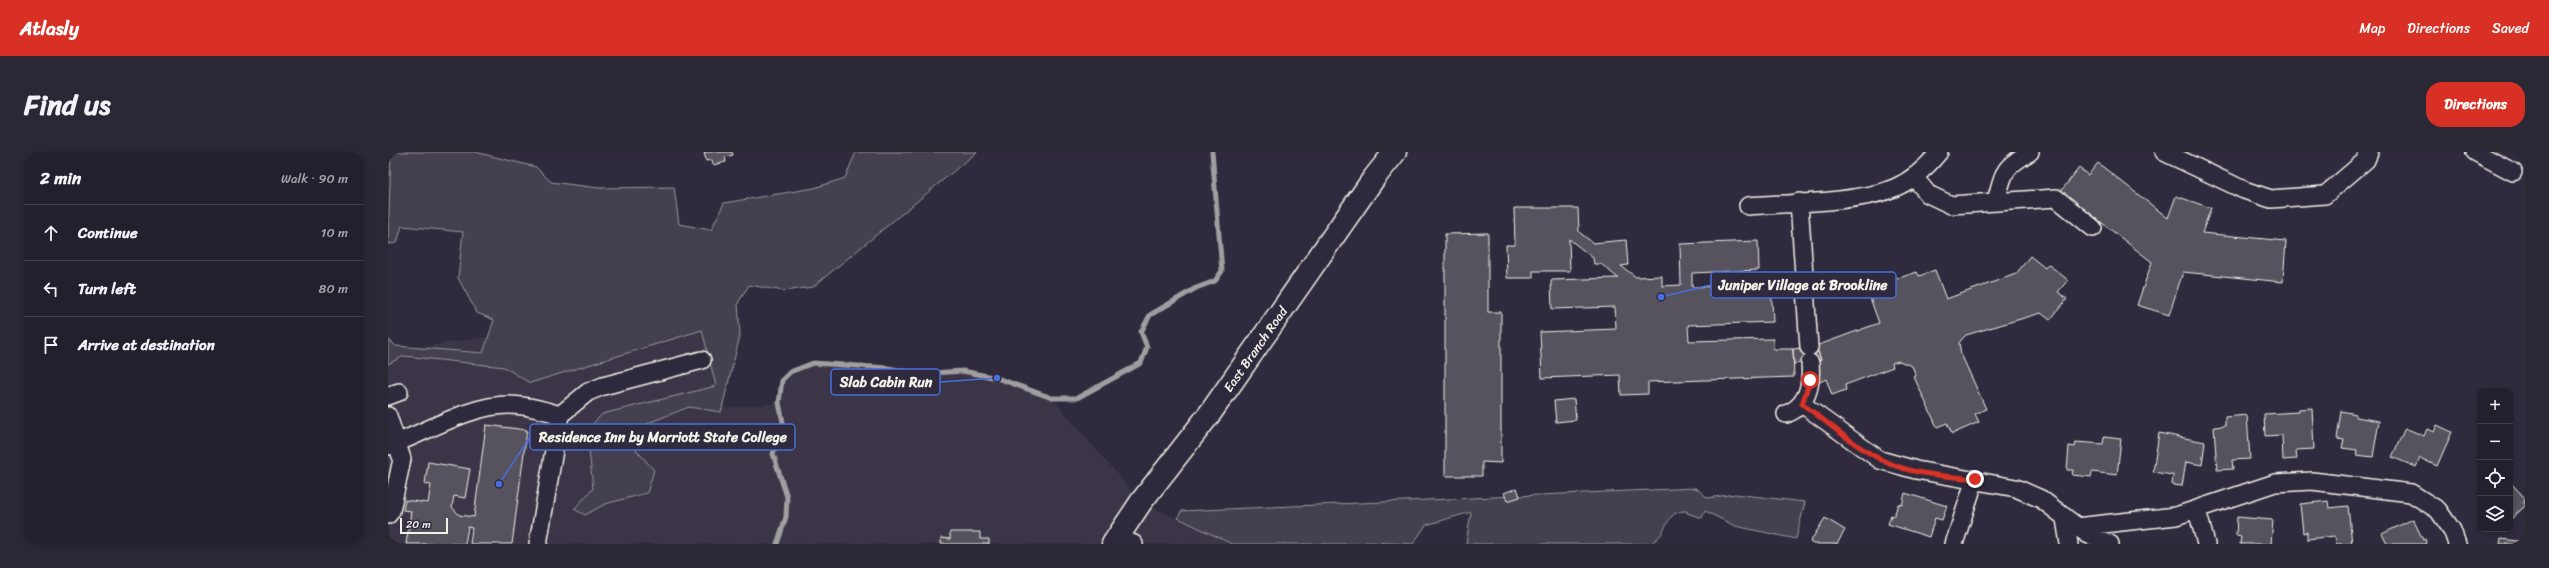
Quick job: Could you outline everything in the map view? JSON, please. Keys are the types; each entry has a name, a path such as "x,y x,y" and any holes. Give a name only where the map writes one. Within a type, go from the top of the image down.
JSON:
{"main road":[{"name":"East Branch Road","path":"1121,542 1141,502 1211,412 1374,178 1395,152"}],"street":[{"path":"1748,206 1866,196 1892,189 1914,177 1939,152"},
{"path":"1996,201 2003,175 2009,164 2030,152"},
{"path":"2164,152 2258,196 2284,199 2325,195 2366,160 2369,152"},
{"path":"2474,152 2513,172"},
{"path":"1914,177 1928,194 1951,205 2056,198 2094,228"},
{"path":"1786,414 1802,404 1809,386 1810,355 1800,202"},
{"path":"538,544 560,415 588,392 603,386 702,360"},
{"path":"393,444 442,422 496,406 510,404 560,415"},
{"path":"1802,404 1880,460 1916,470 2004,485 2028,493 2051,506 2070,523 2110,544"},
{"path":"388,416 393,444 402,459 391,511 388,515"},
{"path":"1954,544 1975,479"},
{"path":"2070,523 2176,516 2197,510 2243,492 2275,483 2312,481 2402,490 2421,498 2438,510 2452,530 2457,544"},
{"path":"2197,510 2206,544"},
{"path":"2069,544 2070,523"}],"shaded area":[{"path":"391,152 475,152 536,167 551,182 599,188 674,187 679,224 711,230 724,203 814,188 845,178 856,152 977,152 813,287 784,291 749,285 738,303 740,336 721,412 689,407 648,423 631,444 654,470 647,493 605,504 585,515 574,509 593,489 587,430 602,414 716,386 702,330 530,383 504,367 404,356 388,364 388,339 396,346 483,353 494,320 477,313 458,278 463,232 402,226 397,243 388,244"},
{"path":"703,303 725,408 779,403 782,380 790,372 813,363 888,368 917,374 963,371 997,378 1052,398 1141,502 1232,544 388,544 388,352"},
{"path":"1696,488 1708,498 1735,494 1805,502 1796,539 1735,526 1705,511 1702,518 1687,513 1687,511 1681,511 1673,515 1661,534 1650,544 1466,544 1471,512 1426,525 1413,544 1367,542 1361,544 1232,544 1178,518 1181,511"}],"building":[{"path":"704,152 732,152 733,155 725,157 726,162 713,165 712,160 706,161"},
{"path":"2098,163 2168,218 2176,196 2211,208 2202,233 2286,241 2283,282 2183,272 2169,315 2137,305 2152,262 2061,191 2079,168 2088,175"},
{"path":"1514,208 1578,208 1579,232 1593,243 1626,240 1628,265 1621,266 1636,277 1662,276 1662,286 1681,285 1680,244 1758,241 1759,270 1692,273 1692,287 1771,284 1773,322 1688,325 1689,341 1773,339 1773,349 1793,349 1794,377 1648,382 1648,394 1621,395 1620,375 1542,378 1540,332 1616,329 1615,307 1552,309 1551,280 1618,278 1601,264 1594,264 1593,258 1569,239 1570,271 1533,271 1533,278 1507,278 1506,245 1515,245"},
{"path":"1488,233 1488,312 1501,312 1501,463 1482,462 1482,476 1445,476 1445,234"},
{"path":"2030,256 2045,268 2048,264 2068,280 2058,292 2067,299 2050,320 2041,313 1966,335 1959,343 1961,354 1986,409 1975,414 1979,422 1952,434 1947,423 1937,427 1914,377 1916,376 1912,366 1899,361 1892,363 1893,367 1845,385 1846,390 1832,395 1826,379 1820,382 1814,367 1815,362 1821,360 1816,346 1879,323 1869,295 1895,285 1893,280 1917,272 1919,276 1935,270 1946,299 2016,274"},
{"path":"1816,346 1821,360 1794,364 1793,349"},
{"path":"1574,399 1576,420 1556,422 1554,401"},
{"path":"2312,408 2314,449 2296,450 2297,459 2283,460 2282,435 2265,436 2264,414 2299,412 2299,409"},
{"path":"2341,411 2356,414 2356,417 2379,421 2373,457 2356,455 2357,450 2342,448 2344,440 2337,439"},
{"path":"2247,415 2250,459 2232,460 2233,469 2217,470 2214,427 2225,426 2225,417"},
{"path":"486,425 527,430 512,544 470,544 472,528 468,527 465,544 406,544 411,511 403,510 405,500 428,503 431,485 425,484 428,462 470,469 465,498 454,496 452,507 459,515 474,517"},
{"path":"2437,425 2452,432 2437,466 2420,458 2416,467 2392,457 2405,428 2424,436 2427,429 2434,432"},
{"path":"2159,433 2205,442 2202,465 2186,462 2182,486 2172,485 2173,475 2153,472"},
{"path":"2104,437 2121,439 2117,475 2092,472 2091,477 2072,475 2073,470 2067,470 2069,446 2075,447 2076,442 2103,444"},
{"path":"2513,485 2525,498 2523,503 2525,506 2513,517"},
{"path":"1517,488 1520,497 1507,501 1504,493"},
{"path":"1905,493 1947,506 1942,520 1935,518 1929,537 1888,524 1891,515 1894,516 1898,504 1902,505"},
{"path":"2328,501 2329,508 2348,506 2352,544 2336,544 2335,536 2307,539 2307,532 2303,533 2300,504"},
{"path":"2237,517 2273,520 2271,544 2240,544 2241,536 2236,535"},
{"path":"1825,518 1845,530 1837,544 1813,544 1810,542"},
{"path":"2413,519 2423,540 2425,539 2427,544 2387,544 2382,534"},
{"path":"950,532 980,532 980,539 989,539 989,544 941,544 941,538 950,539"},
{"path":"2501,539 2525,542 2525,544 2500,544"}],"waterway":[{"path":"777,544 786,517 787,497 773,454 783,422 779,403 782,380 790,372 813,363 888,368 917,374 963,371 997,378 1052,398 1077,398 1141,363 1147,347 1141,332 1150,315 1196,288 1215,281 1222,271 1212,152"}],"place":[{"name":"Juniper Village at Brookline","path":"1661,297"},
{"name":"Slab Cabin Run","path":"997,378"},
{"name":"Residence Inn by Marriott State College","path":"499,484"}],"route":[{"path":"1810,380 1802,404 1880,460 1916,470 1975,479"}]}
